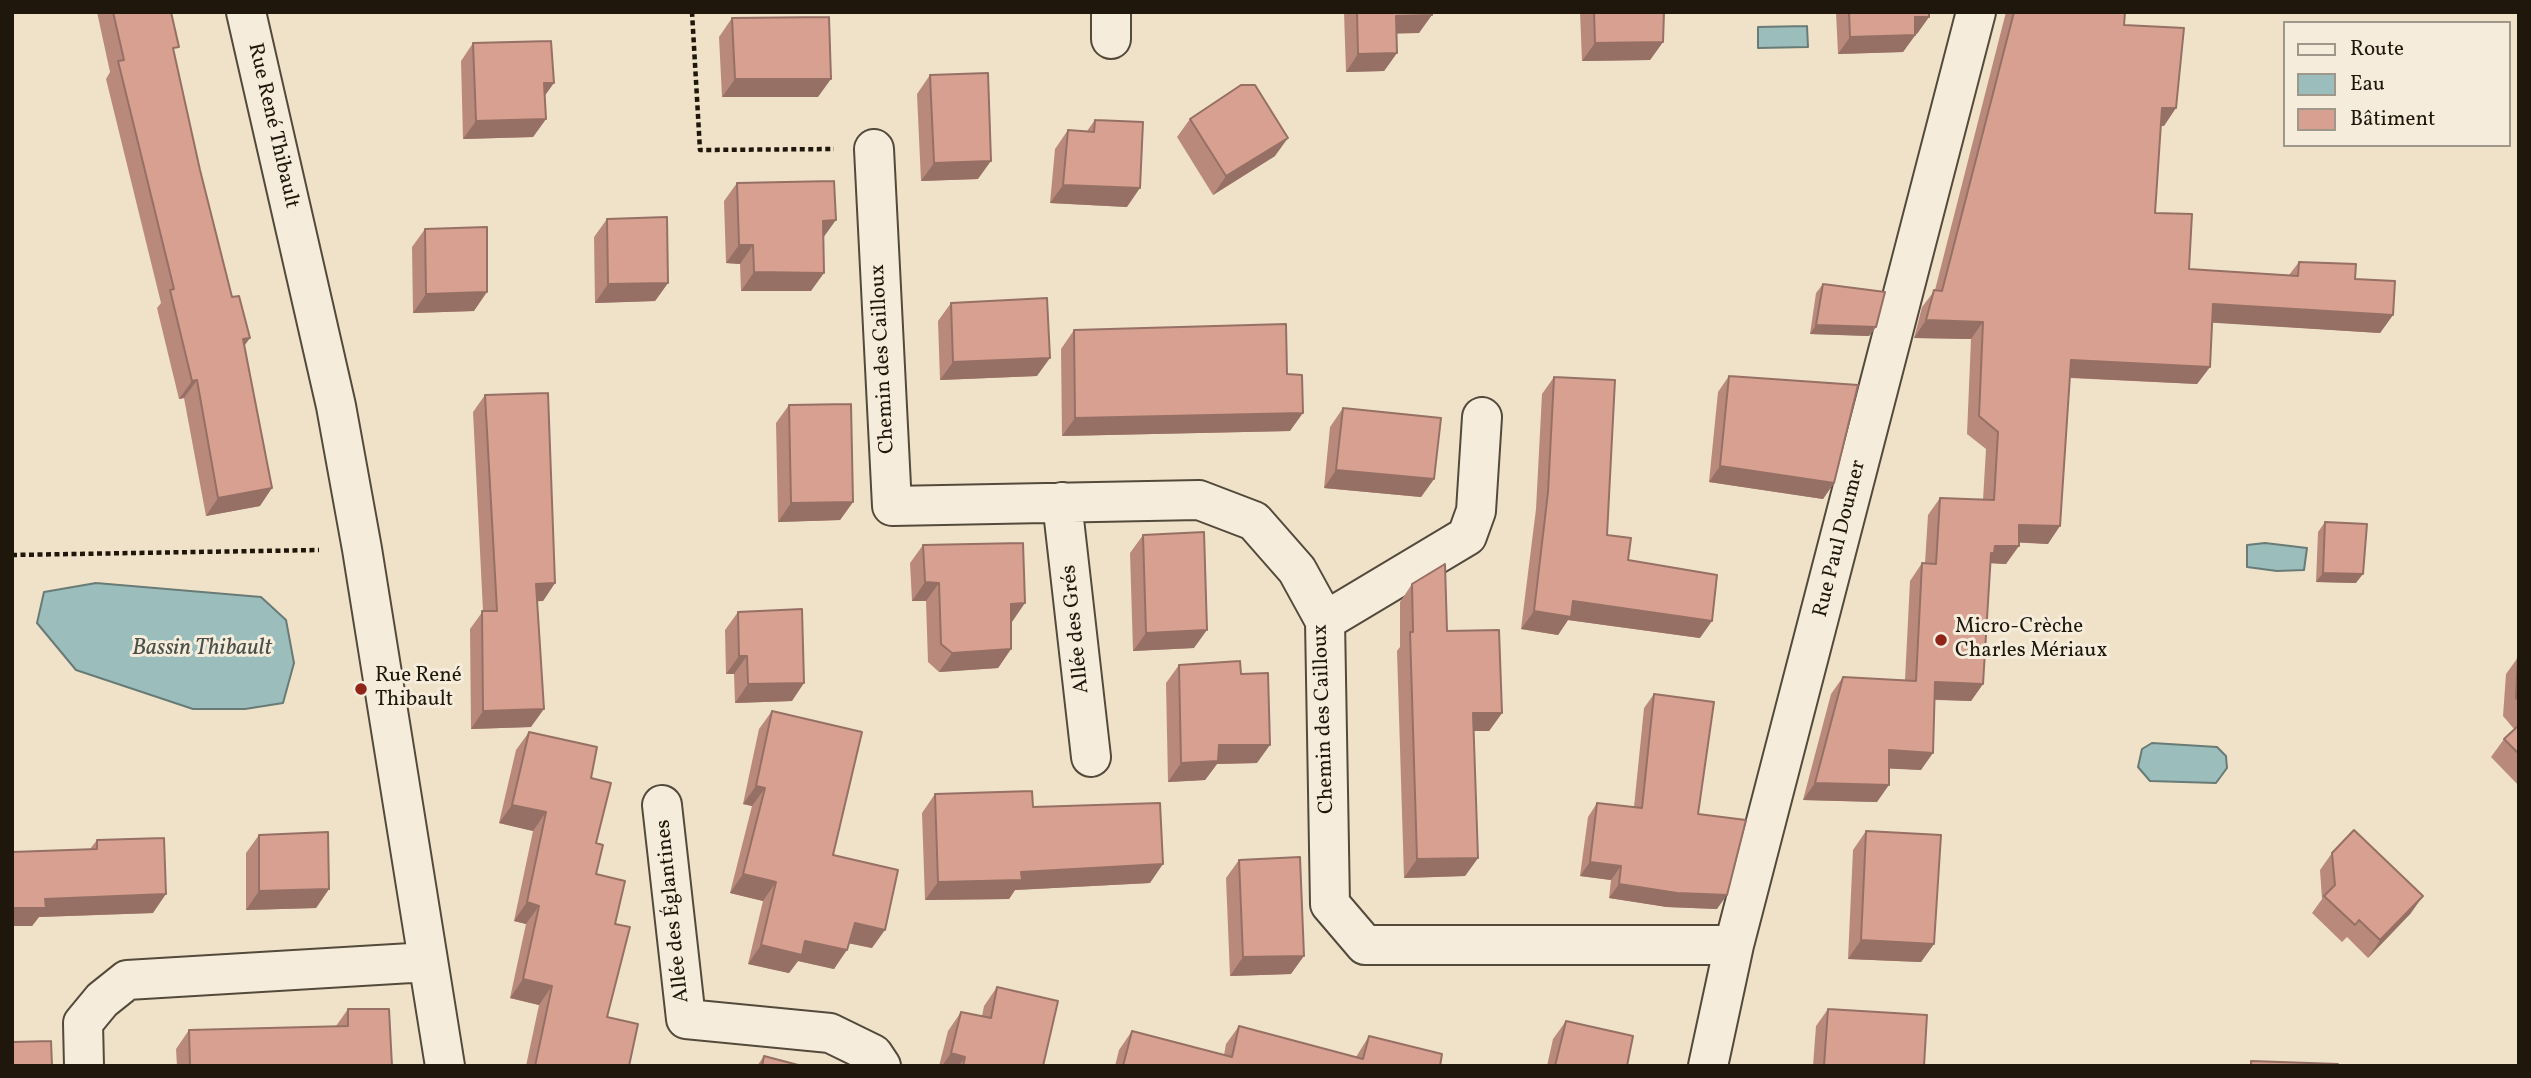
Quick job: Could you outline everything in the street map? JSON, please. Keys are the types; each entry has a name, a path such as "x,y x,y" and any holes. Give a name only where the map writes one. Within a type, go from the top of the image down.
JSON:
{"street":[{"name":"Rue René Thibault","path":"246,12 336,406 362,549 445,1066"},
{"name":"Rue Paul Doumer","path":"1708,1066 1734,945 1976,12"},
{"name":"Chemin des Cailloux","path":"874,149 892,506 1199,500 1254,521 1297,570 1325,621 1330,904 1365,945 1734,945"},
{"path":"1325,621 1467,536 1476,512 1482,417"},
{"name":"Allée des Grés","path":"1062,502 1091,757"},
{"name":"Allée des Églantines","path":"662,805 686,1019 830,1033 873,1054 881,1066"},
{"path":"84,1066 83,1023 102,1000 127,981 428,962"}],"path":[{"path":"692,12 700,150 874,149"},
{"path":"12,555 362,549"}],"water":[{"path":"1807,26 1808,47 1758,48 1758,27"},
{"path":"2265,543 2307,548 2304,570 2277,571 2247,567 2247,545"},
{"name":"Bassin Thibault","path":"96,583 261,597 286,620 294,663 283,703 245,709 193,709 76,670 37,623 44,592"},
{"path":"2152,743 2217,747 2226,756 2227,768 2216,783 2150,781 2138,767 2142,749"}],"building":[{"path":"113,12 171,12 179,47 173,48 200,170 232,297 239,296 250,338 243,339 272,488 218,498 197,380 192,381 170,290 174,289 118,61 124,60"},
{"path":"1357,12 1432,12 1432,15 1396,16 1397,53 1358,54"},
{"path":"1594,12 1664,12 1663,42 1595,43"},
{"path":"1849,12 1929,12 1929,17 1915,17 1915,35 1850,37"},
{"path":"2014,12 2125,12 2124,25 2184,28 2176,108 2162,108 2155,213 2192,214 2189,269 2298,276 2299,262 2356,264 2355,279 2395,281 2393,315 2213,304 2210,367 2071,360 2060,526 2019,525 2019,546 1995,546 1994,553 1991,553 1983,684 1935,682 1933,753 1889,750 1889,785 1815,783 1843,677 1916,681 1922,563 1936,564 1940,498 1994,500 1998,432 1979,416 1983,322 1926,320 1934,290 1942,291"},
{"path":"829,17 831,79 735,79 732,18"},
{"path":"551,41 554,83 544,83 546,119 476,121 473,43"},
{"path":"988,73 991,161 934,163 930,75"},
{"path":"1241,85 1255,85 1288,138 1226,176 1190,119"},
{"path":"1095,120 1143,122 1140,188 1063,185 1068,130 1094,132"},
{"path":"834,181 836,220 823,221 824,273 754,272 753,245 739,245 737,183"},
{"path":"667,217 668,283 608,284 607,219"},
{"path":"487,227 487,292 426,294 425,229"},
{"path":"1823,284 1885,292 1876,327 1816,325"},
{"path":"1047,298 1050,358 953,362 951,303"},
{"path":"1286,324 1287,374 1302,375 1303,413 1075,418 1074,330"},
{"path":"1729,376 1858,385 1834,483 1720,466"},
{"path":"1554,377 1615,380 1607,535 1631,538 1628,560 1717,575 1712,621 1573,601 1571,617 1534,611 1548,492"},
{"path":"548,393 555,583 536,584 544,709 483,711 482,611 497,611 485,395"},
{"path":"851,404 853,502 791,503 789,405"},
{"path":"1343,408 1441,418 1434,479 1336,470"},
{"path":"2325,522 2367,524 2363,574 2323,573"},
{"path":"1204,532 1207,630 1146,633 1143,535"},
{"path":"1023,543 1025,603 1011,604 1011,649 952,653 941,644 939,583 925,582 923,545"},
{"path":"1445,564 1447,631 1499,630 1502,713 1473,713 1478,858 1417,859 1410,632 1413,632 1412,584"},
{"path":"802,609 804,683 748,684 747,656 739,656 738,612"},
{"path":"2519,656 2519,701 2516,698"},
{"path":"1240,661 1241,674 1268,673 1270,745 1219,745 1218,761 1181,763 1179,665"},
{"path":"1654,694 1714,702 1698,814 1746,820 1727,895 1677,893 1619,884 1621,866 1590,862 1597,803 1642,808"},
{"path":"772,711 862,732 833,855 898,870 885,930 855,923 847,950 805,941 802,955 761,945 776,882 743,874 765,788 756,786"},
{"path":"2519,725 2519,754 2504,739"},
{"path":"529,732 597,747 591,778 611,783 596,843 603,845 596,874 625,881 615,924 630,927 607,1017 638,1024 629,1066 535,1066 552,986 523,979 539,906 527,902 546,812 512,805"},
{"path":"1032,791 1033,807 1160,803 1163,864 1021,872 1022,880 938,882 935,794"},
{"path":"2354,830 2423,896 2380,940 2359,920 2355,925 2324,896 2335,885 2332,853"},
{"path":"1866,831 1941,835 1934,944 1861,940"},
{"path":"328,832 329,889 259,891 259,835"},
{"path":"164,838 166,894 45,899 46,908 12,908 12,852 97,849 97,840"},
{"path":"1300,857 1304,956 1243,957 1239,860"},
{"path":"997,987 1058,1001 1043,1066 963,1066 965,1057 951,1053 961,1012 991,1018"},
{"path":"348,1009 389,1009 392,1066 190,1066 189,1030 348,1026"},
{"path":"1828,1009 1927,1015 1924,1066 1824,1066"},
{"path":"1566,1021 1633,1036 1627,1066 1555,1066"},
{"path":"1239,1026 1363,1059 1369,1036 1442,1054 1440,1066 1123,1066 1132,1031 1232,1057"},
{"path":"51,1041 52,1066 12,1066 12,1042"},
{"path":"764,1056 802,1066 762,1066"},
{"path":"2251,1061 2338,1064 2338,1066 2251,1066"}],"place":[{"name":"Micro-Crèche Charles Mériaux","path":"1941,640"},
{"name":"Rue René Thibault","path":"361,689"}]}
